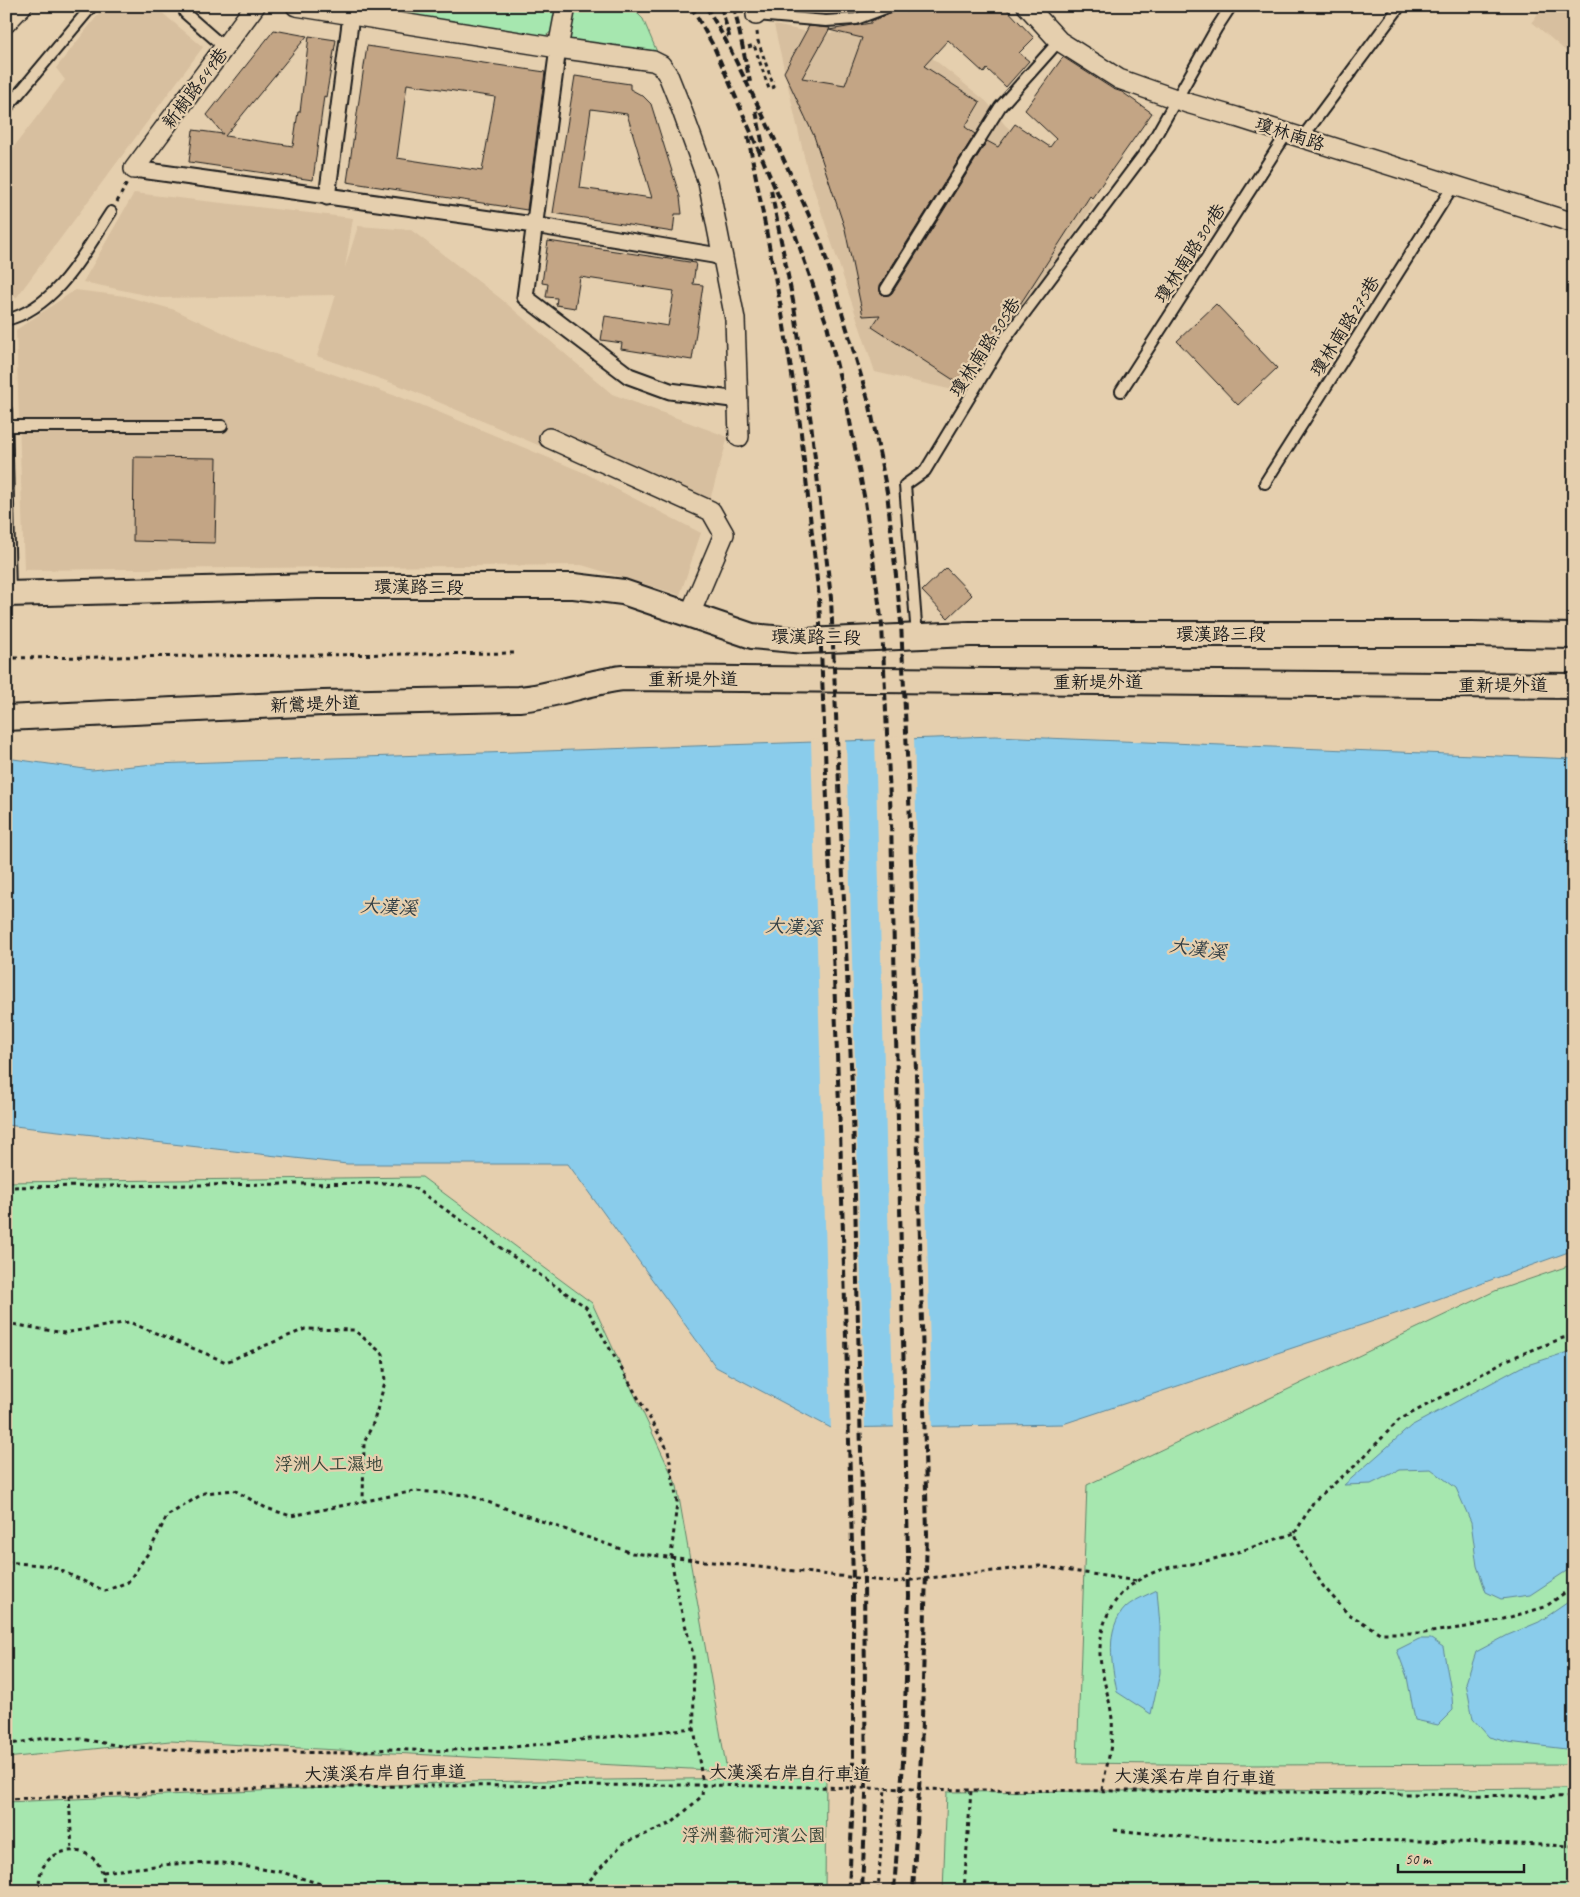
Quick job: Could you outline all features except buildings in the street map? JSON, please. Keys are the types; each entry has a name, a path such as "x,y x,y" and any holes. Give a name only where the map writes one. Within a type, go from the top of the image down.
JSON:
{"street":[{"path":"6,23 22,6"},
{"name":"新樹路649巷","path":"134,169 255,6"},
{"path":"296,6 352,11 558,48 652,61 661,65 668,75 708,182 735,320 739,437"},
{"path":"566,6 558,48 525,297 629,376 670,391 739,400"},
{"name":"瓊林南路","path":"1027,6 1060,41 1119,79 1176,99 1574,223"},
{"path":"327,197 352,11"},
{"path":"134,169 534,225 723,258"},
{"path":"549,438 712,511 724,534 690,614"},
{"name":"環漢路三段","path":"8,594 318,586 574,586 623,592 752,636 804,641 989,634 1472,634 1574,636"},
{"name":"重新堤外道","path":"622,678 1574,686"},
{"name":"新鶯堤外道","path":"6,718 323,703 519,699 542,697 604,680 622,678"}],"lane":[{"path":"6,109 92,6"},
{"path":"190,6 185,14 225,48"},
{"path":"756,11 826,21 856,19 891,6"},
{"path":"1176,99 1231,6"},
{"name":"瓊林南路301巷","path":"1121,391 1294,135 1400,6"},
{"path":"886,289 1000,107 1060,41"},
{"name":"瓊林南路305巷","path":"917,636 905,484 924,470 1003,342 1150,146 1176,99"},
{"name":"瓊林南路275巷","path":"1265,483 1453,186"},
{"path":"6,320 19,316 41,303 72,272 111,212"},
{"path":"6,410 8,594"},
{"path":"7,426 222,426"}],"path":[{"path":"748,48 754,45 769,89 774,87 758,41"},
{"path":"111,212 134,169"},
{"path":"6,658 515,653"},
{"path":"6,1187 388,1183 414,1187 586,1307 668,1450 677,1502 670,1557 678,1598 693,1654 694,1728 703,1786 702,1796 672,1823 622,1844 580,1891"},
{"path":"6,1323 64,1333 130,1322 226,1362 305,1329 354,1330 383,1354 386,1382 374,1421 364,1443 363,1502"},
{"path":"1102,1790 1110,1748 1112,1719 1103,1680 1100,1649 1104,1620 1116,1599 1137,1581 1168,1568 1197,1563 1295,1533 1314,1501 1357,1464 1400,1420 1504,1361 1563,1338 1574,1336"},
{"path":"6,1562 51,1566 105,1591 128,1582 149,1552 167,1516 204,1494 234,1490 266,1508 291,1516 415,1491 468,1495 632,1553 894,1582 1038,1566 1137,1581"},
{"path":"1295,1533 1301,1551 1323,1586 1347,1613 1380,1633 1424,1633 1500,1620 1545,1607 1574,1586"},
{"path":"6,1745 45,1738 80,1739 102,1744 202,1751 344,1752 389,1749 458,1750 588,1740 694,1728"},
{"name":"大漢溪右岸自行車道","path":"6,1799 239,1789 394,1786 703,1786 1574,1797"},
{"path":"878,1891 885,1788"},
{"path":"964,1891 971,1790"},
{"path":"69,1796 72,1850"},
{"path":"1114,1830 1207,1839 1426,1841 1574,1846"},
{"path":"32,1891 40,1890 40,1873 49,1859 56,1854 72,1850 91,1856 98,1863 103,1872 103,1891"},
{"path":"103,1872 172,1864 223,1863 281,1872 344,1891"}],"shaded area":[{"path":"105,6 154,6 203,47 16,298 6,288 6,157 65,80 56,68"},
{"path":"1543,6 1574,6 1574,58 1532,22"},
{"path":"774,25 819,34 867,30 916,45 987,102 1005,125 1094,205 966,393 875,372 807,169"},
{"path":"134,193 353,218 345,268 358,226 411,230 500,298 612,394 728,437 705,517 406,388 317,356 336,295 160,298 83,282"},
{"path":"75,290 125,296 175,310 252,346 419,404 585,473 701,533 680,595 582,565 24,570 16,330"}],"green space":[{"path":"365,6 556,6 552,31 543,38 370,12"},
{"path":"574,6 630,6 643,19 660,59 568,41"},
{"name":"浮洲人工濕地","path":"422,1177 592,1303 677,1486 727,1771 170,1741 6,1758 6,1182"},
{"path":"1574,1264 1574,1764 1250,1765 1077,1763 1087,1485 1495,1291"},
{"name":"浮洲藝術河濱公園","path":"826,1777 825,1891 6,1891 6,1802 463,1782"},
{"path":"1574,1788 1574,1891 943,1891 947,1792"}],"water":[{"name":"大漢溪","path":"995,736 1574,759 1574,1250 1413,1308 1063,1424 831,1428 716,1367 568,1164 347,1164 6,1125 6,758 92,770 154,764"},
{"path":"1574,1350 1574,1564 1571,1568 1530,1595 1501,1599 1486,1592 1477,1566 1471,1522 1456,1488 1431,1469 1399,1470 1371,1484 1344,1485 1411,1426 1521,1367"},
{"path":"1157,1590 1160,1626 1160,1673 1151,1714 1117,1692 1111,1648 1115,1626 1119,1616 1126,1607"},
{"path":"1574,1598 1574,1750 1508,1742 1489,1737 1473,1719 1466,1683 1476,1652 1508,1635 1539,1622"},
{"path":"1419,1639 1431,1639 1443,1647 1453,1710 1438,1725 1415,1720 1407,1677 1397,1650"}],"pier":[{"path":"914,736 932,1428 894,1429 875,738"},
{"path":"846,739 865,1430 831,1430 811,740"}],"railway":[{"path":"691,6 714,47 795,234 827,325 848,411 865,501 882,625 891,820 909,1596 903,1762 894,1891"},
{"path":"706,6 726,41 775,140 821,242 870,406 887,492 901,622 910,821 927,1534 921,1755 913,1891"},
{"path":"721,6 730,40"},
{"path":"734,6 750,82"},
{"path":"756,111 764,151"},
{"path":"748,136 781,308 800,424 819,598 840,1130 853,1580 853,1795 849,1891"},
{"path":"771,190 794,306 811,423 831,598 853,1111 864,1581 866,1796 862,1891"}]}
